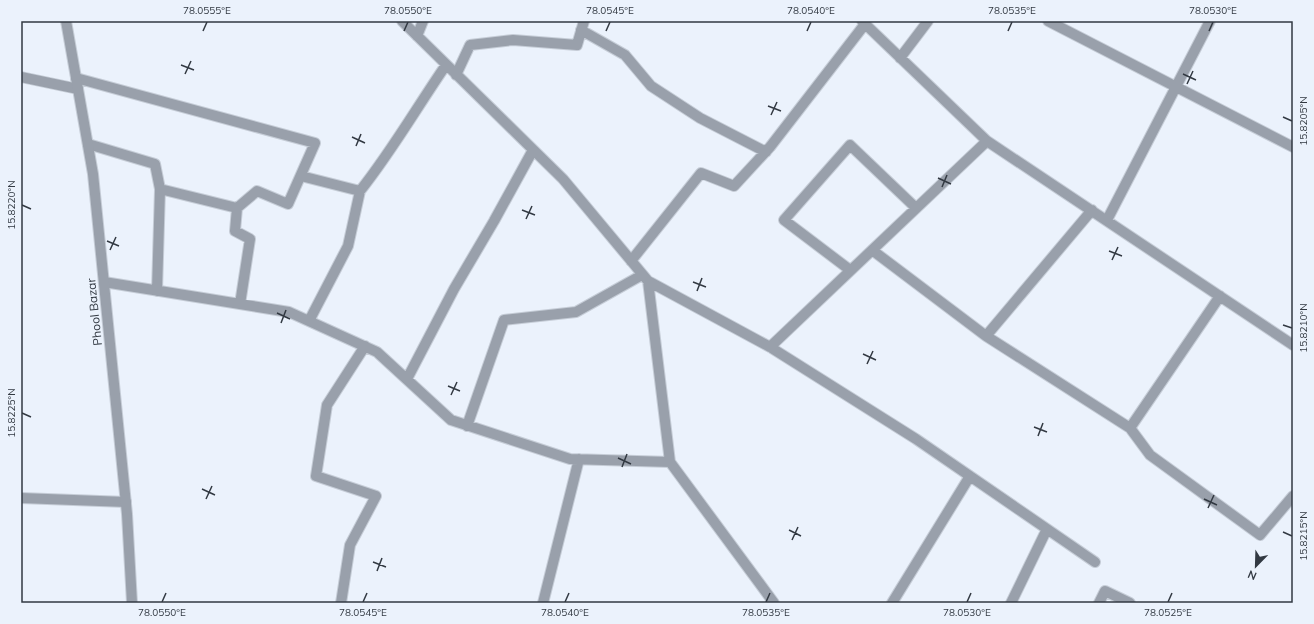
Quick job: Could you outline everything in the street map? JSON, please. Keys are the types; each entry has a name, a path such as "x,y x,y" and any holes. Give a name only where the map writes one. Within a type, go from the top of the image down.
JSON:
{"street":[{"name":"Phool Bazar","path":"66,21 93,174 126,502 132,603"},
{"path":"402,21 563,179 645,278 770,347 916,439 1095,562"},
{"path":"417,36 423,21"},
{"path":"900,58 928,21"},
{"path":"1048,21 1293,147"},
{"path":"1107,220 1210,21"},
{"path":"631,261 701,174 734,186 766,152 863,23 987,141 1293,345"},
{"path":"456,75 470,45 513,40 577,44 583,26 625,55 651,86 700,118 766,152"},
{"path":"309,321 348,246 360,191 396,142 446,65"},
{"path":"21,77 78,89"},
{"path":"76,78 315,142 288,204 257,191 237,208 235,231 250,239 240,304"},
{"path":"770,347 987,141"},
{"path":"88,144 155,164 160,189 157,290"},
{"path":"850,270 784,220 850,145 916,208"},
{"path":"407,379 454,289 533,150"},
{"path":"301,176 360,191"},
{"path":"160,189 237,208"},
{"path":"986,336 1092,210"},
{"path":"872,250 986,336 1130,428 1150,455 1260,535 1293,496"},
{"path":"467,426 504,320 576,312 645,278"},
{"path":"645,278 670,462 774,603"},
{"path":"104,282 289,312 378,352 451,420 570,459 670,462"},
{"path":"1130,428 1220,296"},
{"path":"341,603 350,545 376,496 316,476 326,405 365,346"},
{"path":"543,603 579,459"},
{"path":"892,603 970,476"},
{"path":"21,498 126,502"},
{"path":"1011,603 1047,529"},
{"path":"1099,603 1105,591 1130,603"}]}
